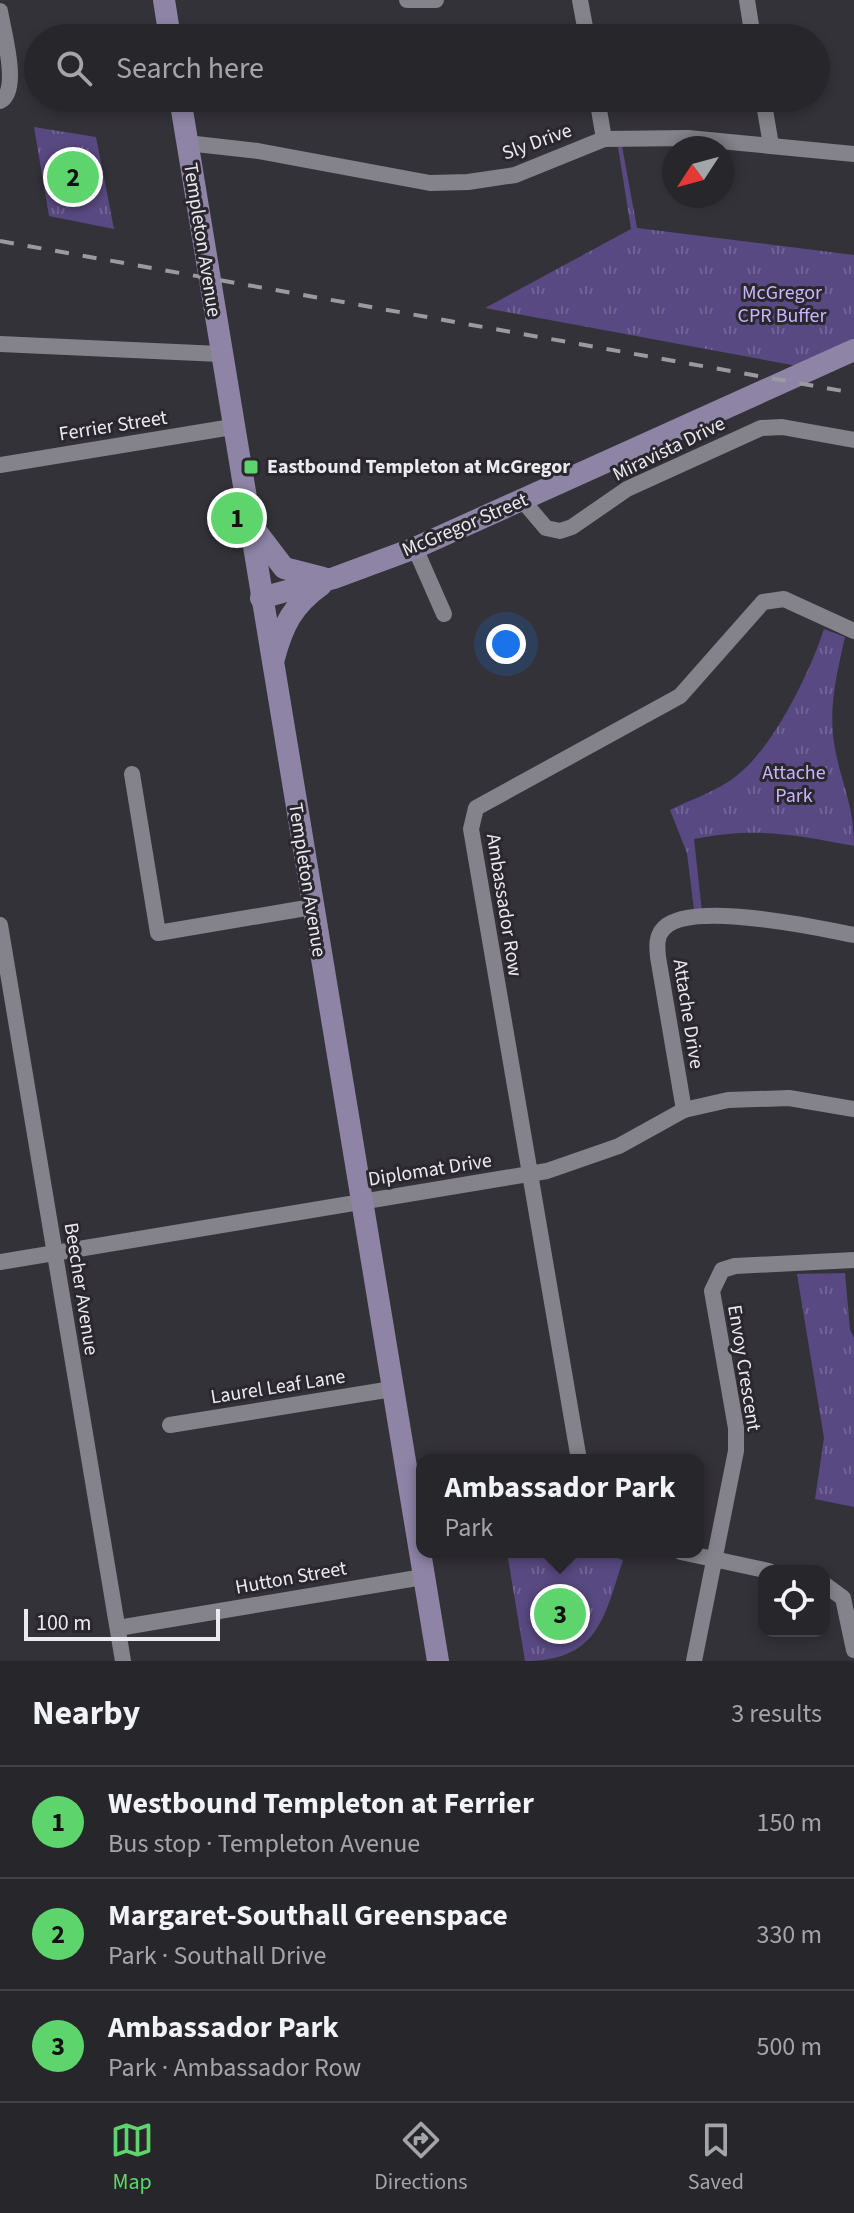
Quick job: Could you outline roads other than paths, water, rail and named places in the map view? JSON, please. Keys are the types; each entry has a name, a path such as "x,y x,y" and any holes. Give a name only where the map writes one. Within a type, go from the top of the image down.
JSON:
{"street":[{"path":"164,0 168,24"},
{"path":"407,0 436,0"},
{"path":"580,0 584,24"},
{"path":"747,0 751,24"},
{"path":"0,11 11,79 2,100"},
{"name":"Templeton Avenue","path":"182,112 416,1535"},
{"path":"599,112 604,139"},
{"path":"765,112 771,145"},
{"name":"Sly Drive","path":"187,143 258,151 430,183 468,182 515,175 604,139 651,137 854,154"},
{"path":"0,344 220,354"},
{"name":"McGregor Street","path":"261,598 328,579 415,548 849,354"},
{"name":"Ferrier Street","path":"0,465 232,427"},
{"name":"Miravista Drive","path":"523,501 546,528 560,531 572,527 627,489 761,428 782,427 854,440"},
{"path":"247,517 284,568 328,579"},
{"path":"415,548 444,614"},
{"path":"272,667 288,616 300,600 328,579"},
{"name":"Ambassador Row","path":"578,1454 471,829 476,808 680,696 763,602 784,599 854,631"},
{"path":"132,774 158,933 312,907"},
{"name":"Attache Drive","path":"684,1110 658,957 659,935 665,926 694,918 759,918 854,935"},
{"name":"Beecher Avenue","path":"0,925 7,1008 55,1252 123,1661"},
{"name":"Diplomat Drive","path":"0,1262 361,1200 530,1175 596,1155 684,1110 758,1096 854,1109"},
{"name":"Envoy Crescent","path":"715,1558 734,1465 736,1428 713,1302 715,1280 722,1270 735,1266 854,1260"},
{"name":"Laurel Leaf Lane","path":"170,1425 392,1389"},
{"path":"704,1556 758,1568"},
{"name":"Templeton Avenue","path":"420,1558 438,1661"},
{"path":"694,1661 715,1558"},
{"name":"Hutton Street","path":"118,1628 423,1577"},
{"path":"830,1588 843,1598 854,1650"}],"railway":[{"path":"0,241 854,393"}],"place":[{"name":"Margaret-Southall Greenspace","path":"73,177"},
{"name":"Eastbound Templeton at McGregor","path":"251,467"},
{"name":"Westbound Templeton at Ferrier","path":"237,518"},
{"name":"Ambassador Park","path":"560,1614"}],"park label":[{"name":"McGregor CPR Buffer","path":"782,304"},
{"name":"Attache Park","path":"794,784"}]}
